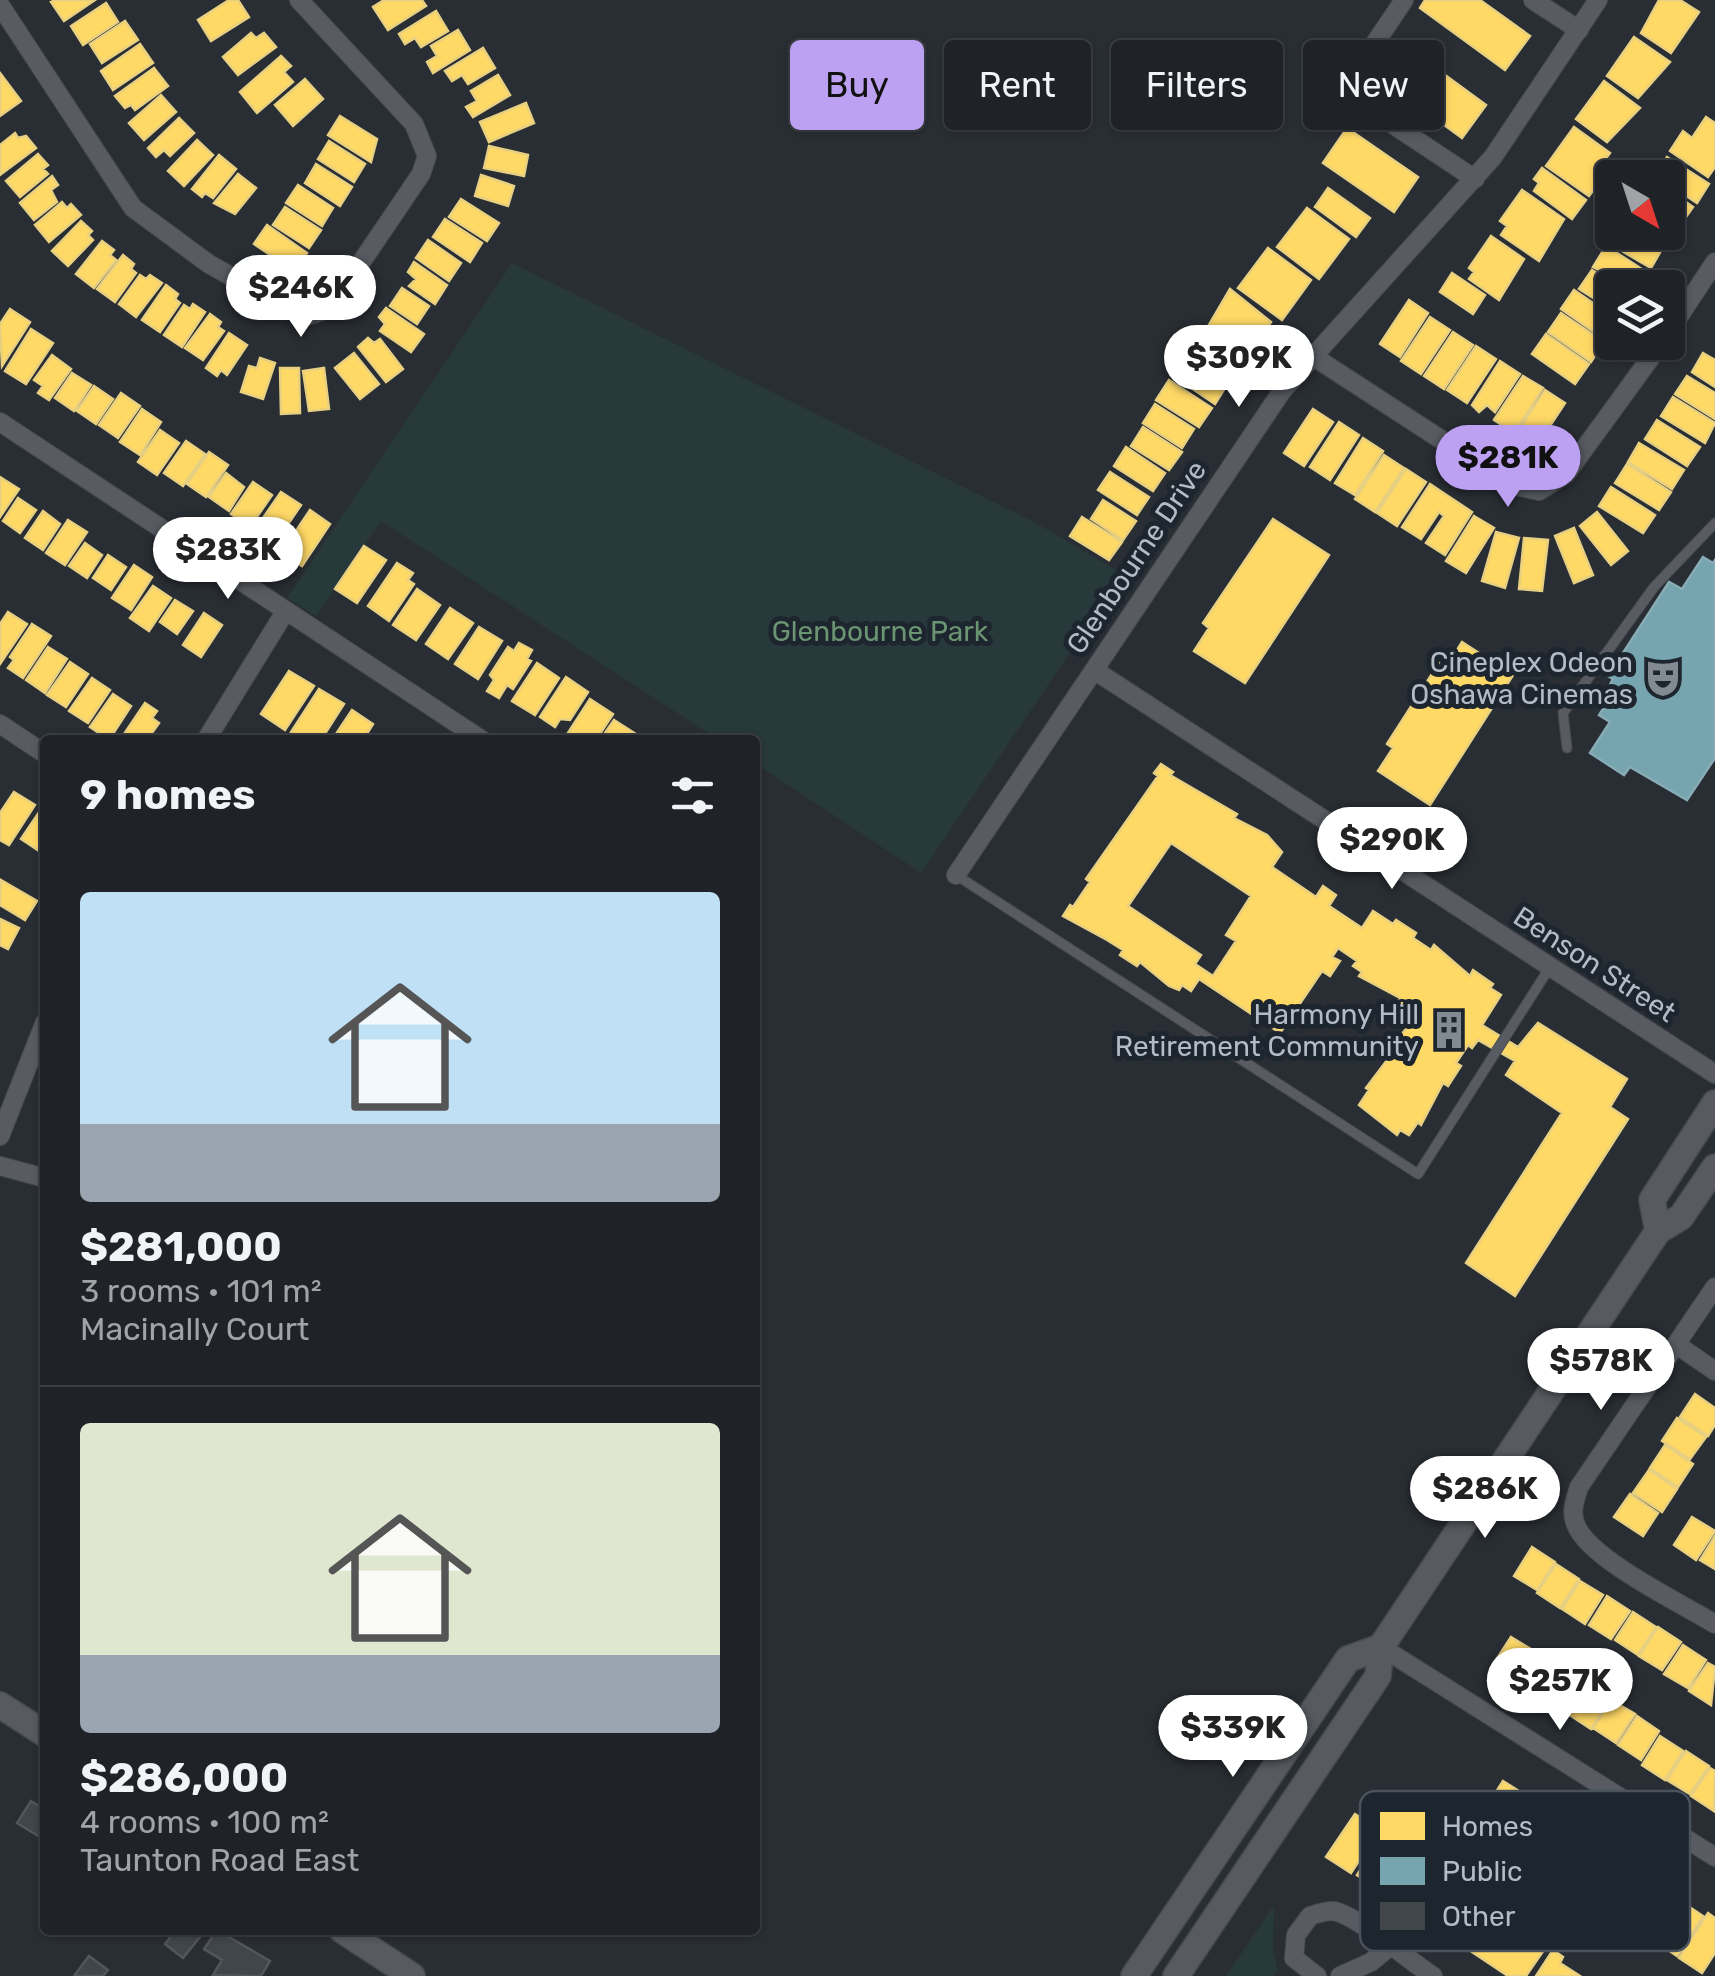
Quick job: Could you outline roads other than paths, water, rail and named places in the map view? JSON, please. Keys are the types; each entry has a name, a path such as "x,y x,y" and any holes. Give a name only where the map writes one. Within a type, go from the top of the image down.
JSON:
{"main road":[{"path":"1658,1231 1652,1200 1715,1102"},
{"path":"1176,1976 1378,1676 1380,1647 1658,1231 1680,1217 1715,1167"},
{"path":"1134,1976 1348,1659 1380,1647"},
{"path":"0,1705 40,1731"},
{"path":"350,1935 412,1976"}],"street":[{"path":"0,5 133,208 209,264 304,316 323,312 339,295 420,174 427,156 414,124 300,0"},
{"path":"1404,0 1359,67 1355,90 1368,108 1475,179"},
{"path":"1533,0 1579,30"},
{"name":"Glenbourne Drive","path":"956,875 1257,426 1311,355 1475,179 1598,0"},
{"path":"1685,308 1715,262"},
{"path":"1311,355 1511,485 1539,491 1566,474 1649,360"},
{"path":"0,422 474,735"},
{"path":"209,735 285,612"},
{"name":"Benson Street","path":"1094,670 1715,1074"},
{"path":"0,724 40,751"},
{"path":"0,1136 40,1035"},
{"path":"0,1166 40,1177"},
{"path":"1715,1287 1579,1487 1572,1507 1576,1525 1590,1546 1715,1624"},
{"path":"1676,1345 1715,1370"},
{"path":"1380,1647 1610,1791"},
{"path":"1690,1841 1715,1857"},
{"path":"1317,1976 1294,1958 1296,1935 1310,1916 1334,1912 1360,1925"},
{"path":"1340,1976 1371,1962 1384,1951"},
{"path":"1393,1951 1433,1976"}],"lane":[{"path":"1567,748 1563,713 1654,587 1715,523"},
{"path":"956,875 1418,1174 1550,967"}],"place":[{"name":"Cineplex Odeon Oshawa Cinemas","path":"1663,678"},
{"name":"Harmony Hill Retirement Community","path":"1449,1030"}],"park label":[{"name":"Glenbourne Park","path":"880,631"}]}
